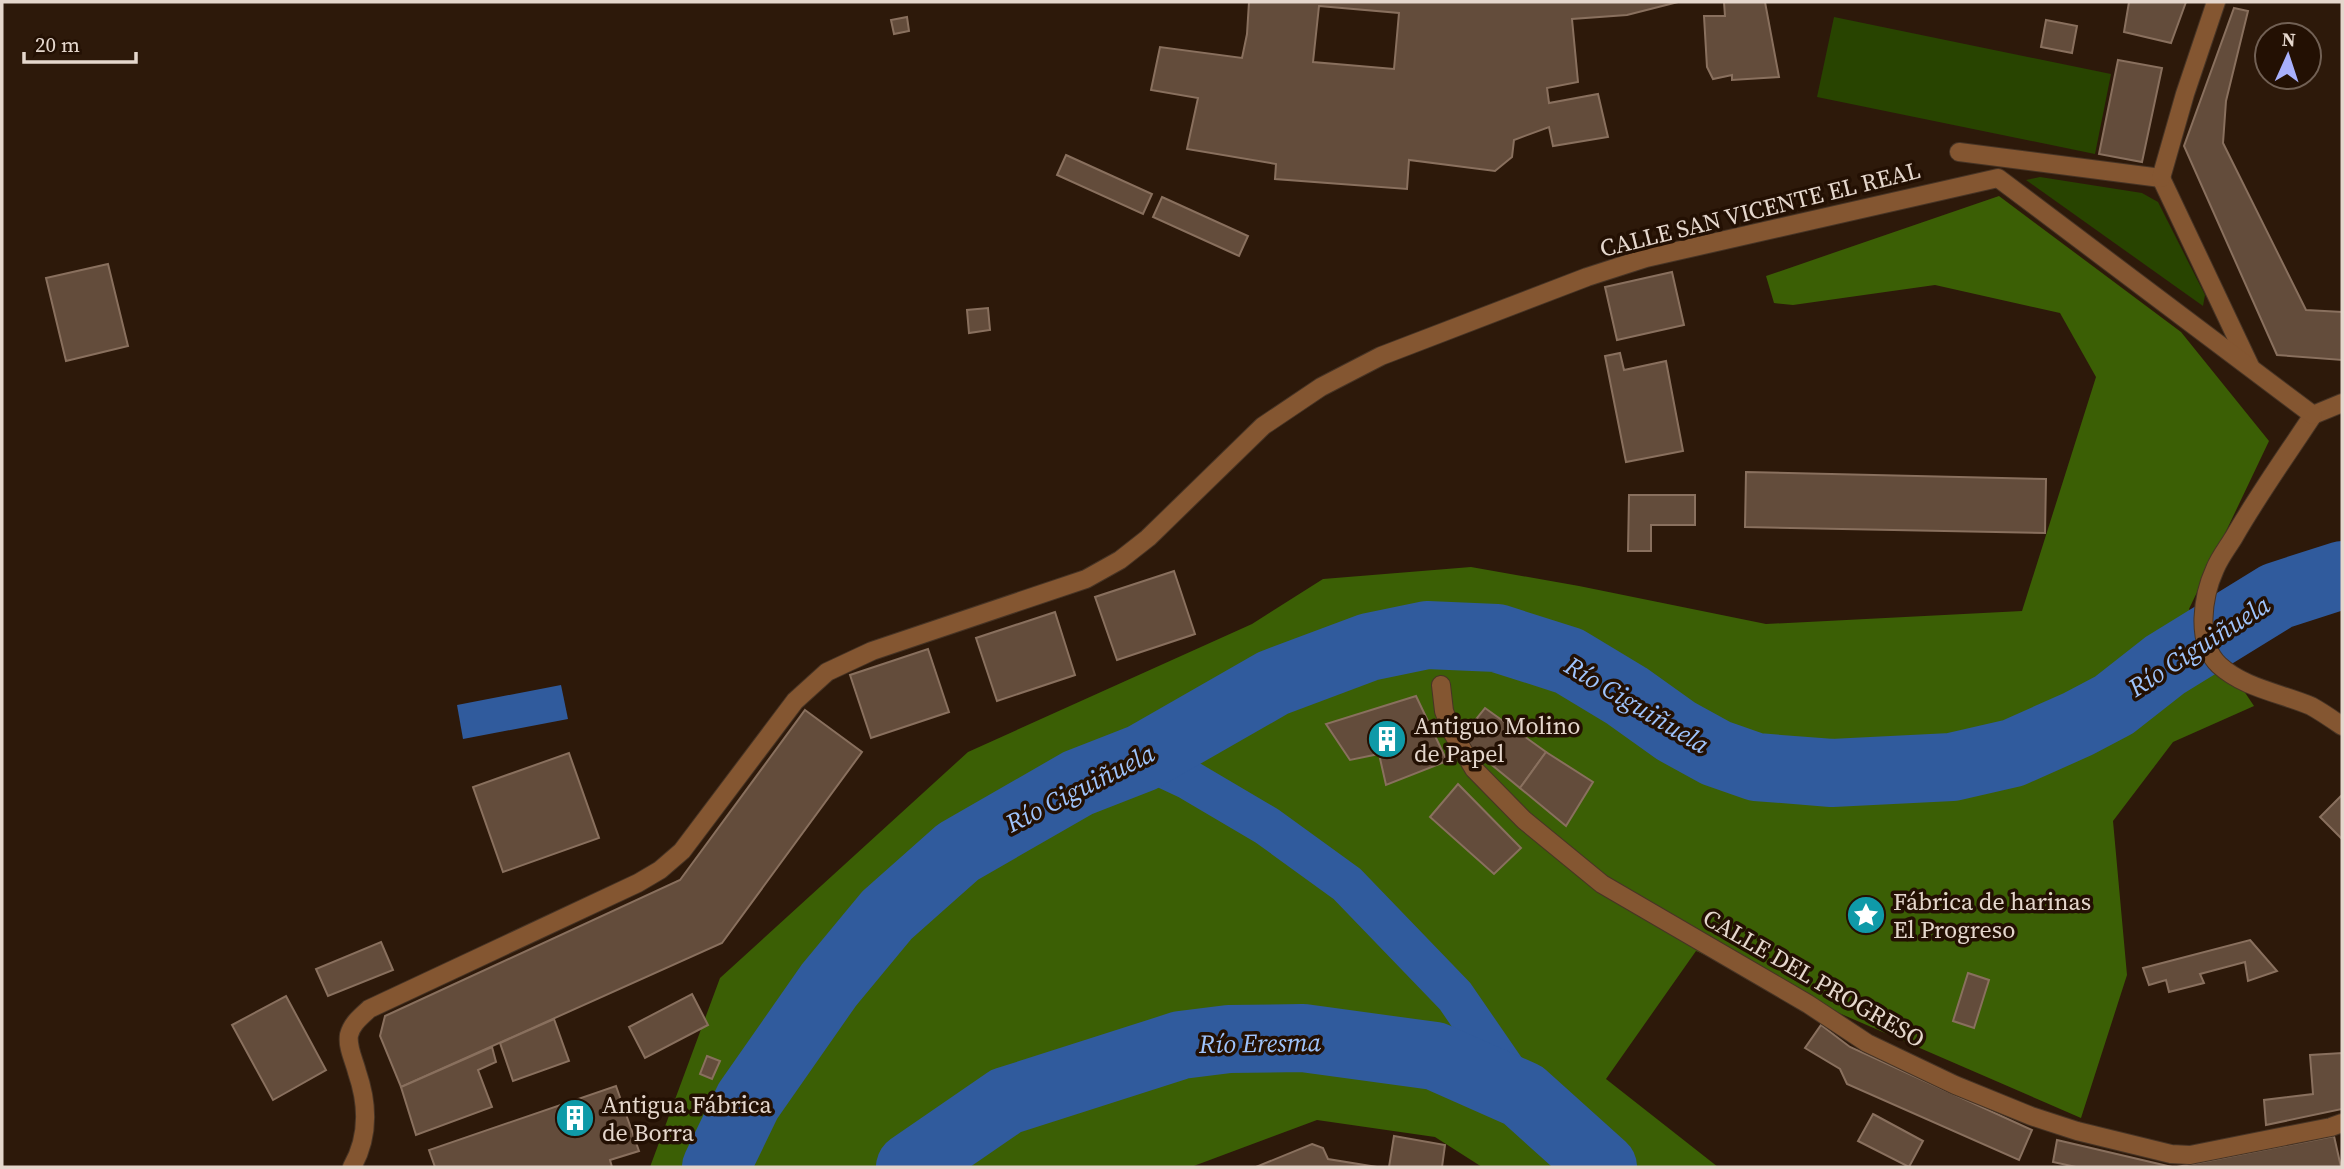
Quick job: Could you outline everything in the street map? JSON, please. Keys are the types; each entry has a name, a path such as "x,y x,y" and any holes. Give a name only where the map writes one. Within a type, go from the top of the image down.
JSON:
{"street":[{"path":"2216,2 2185,94 2161,178 2251,370"},
{"path":"1959,152 2161,178"},
{"path":"1998,156 1998,178 2313,415"},
{"name":"CALLE SAN VICENTE EL REAL","path":"357,1164 365,1133 365,1107 349,1046 352,1025 369,1009 638,883 660,870 682,851 795,701 827,672 872,651 1086,579 1120,560 1148,538 1263,426 1321,387 1381,356 1587,277 1646,258 1998,178"},
{"path":"2342,402 2313,415 2246,516 2215,568 2206,597 2202,625 2217,663 2236,678 2272,694 2308,705 2325,713 2342,726"},
{"name":"CALLE DEL PROGRESO","path":"1441,685 1444,711 1452,732 1474,769 1558,850 1602,884 1808,1004 1867,1043 1955,1085 2031,1116 2077,1131 2171,1154 2190,1156 2342,1123"}],"green space":[{"path":"1834,17 2111,74 2095,154 1817,97"},
{"path":"2040,177 2142,193 2158,202 2205,295 2203,306 2026,180"},
{"path":"1999,196 2181,332 2269,441 2189,609 2254,706 2173,742 2113,821 2127,975 2081,1118 1696,951 1606,1079 1718,1167 1482,1167 1435,1137 1317,1120 1191,1167 650,1167 720,978 968,752 1252,624 1323,579 1471,567 1766,624 2022,611 2096,377 2060,313 1935,285 1793,305 1774,303 1766,276"}],"water":[{"path":"561,685 568,719 463,739 457,705"}],"building":[{"path":"1249,2 1678,2 1627,15 1572,19 1578,82 1547,88 1549,103 1598,94 1608,137 1553,146 1549,127 1514,140 1512,157 1495,171 1409,160 1407,189 1275,179 1276,164 1187,149 1198,98 1151,90 1160,47 1242,58","holes":["1319,6 1399,13 1394,69 1313,62"]},
{"path":"1724,2 1765,2 1779,77 1732,80 1732,75 1713,79 1707,67 1704,16 1725,16"},
{"path":"2129,2 2186,2 2171,43 2124,32"},
{"path":"2234,8 2248,11 2226,101 2223,143 2306,310 2342,312 2342,360 2277,355 2184,146"},
{"path":"907,17 909,31 894,34 891,20"},
{"path":"2046,20 2077,26 2072,53 2041,47"},
{"path":"2118,60 2162,68 2142,162 2099,154"},
{"path":"1066,155 1152,194 1143,214 1057,175"},
{"path":"1162,197 1248,236 1239,256 1153,217"},
{"path":"108,264 128,346 66,361 46,278"},
{"path":"1672,272 1684,325 1617,340 1605,287"},
{"path":"988,308 990,330 969,333 967,310"},
{"path":"1620,353 1624,370 1666,361 1683,451 1626,462 1605,356"},
{"path":"1746,472 2046,479 2045,533 1745,527"},
{"path":"1629,495 1695,495 1695,525 1651,525 1651,551 1628,551"},
{"path":"1174,571 1195,634 1117,660 1095,597"},
{"path":"1055,612 1075,675 997,701 976,638"},
{"path":"928,649 949,712 871,738 850,675"},
{"name":"Antiguo Molino de Papel","path":"1416,696 1447,761 1386,785 1379,754 1350,760 1326,724"},
{"path":"1485,708 1546,752 1520,788 1460,739"},
{"path":"805,710 862,752 722,943 401,1087 380,1036 385,1016 680,880"},
{"path":"1546,752 1593,782 1566,826 1520,788"},
{"path":"569,753 599,838 503,872 473,787"},
{"path":"1458,784 1521,848 1494,874 1430,817"},
{"path":"2342,795 2342,839 2320,817"},
{"path":"2250,940 2277,971 2248,981 2245,962 2200,974 2204,983 2169,992 2166,980 2149,985 2143,968"},
{"path":"381,942 393,970 328,996 316,969"},
{"path":"1968,973 1989,980 1974,1028 1953,1021"},
{"path":"692,994 708,1025 645,1058 629,1027"},
{"path":"286,996 326,1070 273,1100 232,1025"},
{"path":"554,1019 569,1061 513,1081 500,1043"},
{"path":"1821,1025 1850,1047 2032,1130 2019,1160 1847,1084 1840,1069 1805,1048"},
{"path":"492,1047 496,1062 478,1070 492,1107 416,1135 401,1087"},
{"path":"2342,1053 2342,1109 2266,1125 2264,1100 2313,1094 2310,1055"},
{"path":"707,1056 720,1061 712,1079 700,1074"},
{"name":"Antigua Fábrica de Borra","path":"616,1086 639,1151 610,1160 612,1167 435,1167 429,1150"},
{"path":"1873,1114 1923,1141 1909,1167 1858,1141"},
{"path":"1394,1136 1445,1145 1442,1167 1389,1167"},
{"path":"2334,1136 2341,1167 2177,1167"},
{"path":"2057,1140 2172,1167 2076,1167 2053,1162"},
{"path":"1312,1144 1323,1148 1328,1159 1377,1167 1256,1167"}],"waterway":[{"name":"Río Ciguiñuela","path":"716,1167 748,1101 829,985 887,915 958,852 1078,783 1142,758 1273,683 1369,647 1427,635 1497,638 1569,661 1627,696 1676,731 1716,753 1756,767 1832,773 1952,767 2013,753 2078,724 2114,705 2165,665 2277,596 2342,575"},
{"path":"1142,758 1189,780 1267,826 1347,884 1455,996 1523,1095"},
{"name":"Río Eresma","path":"910,1167 1006,1101 1181,1045 1229,1039 1303,1038 1435,1056 1523,1095 1603,1167"}],"place":[{"name":"Antiguo Molino de Papel","path":"1387,739"},
{"name":"Fábrica de harinas El Progreso","path":"1866,915"},
{"name":"Antigua Fábrica de Borra","path":"575,1118"}]}
